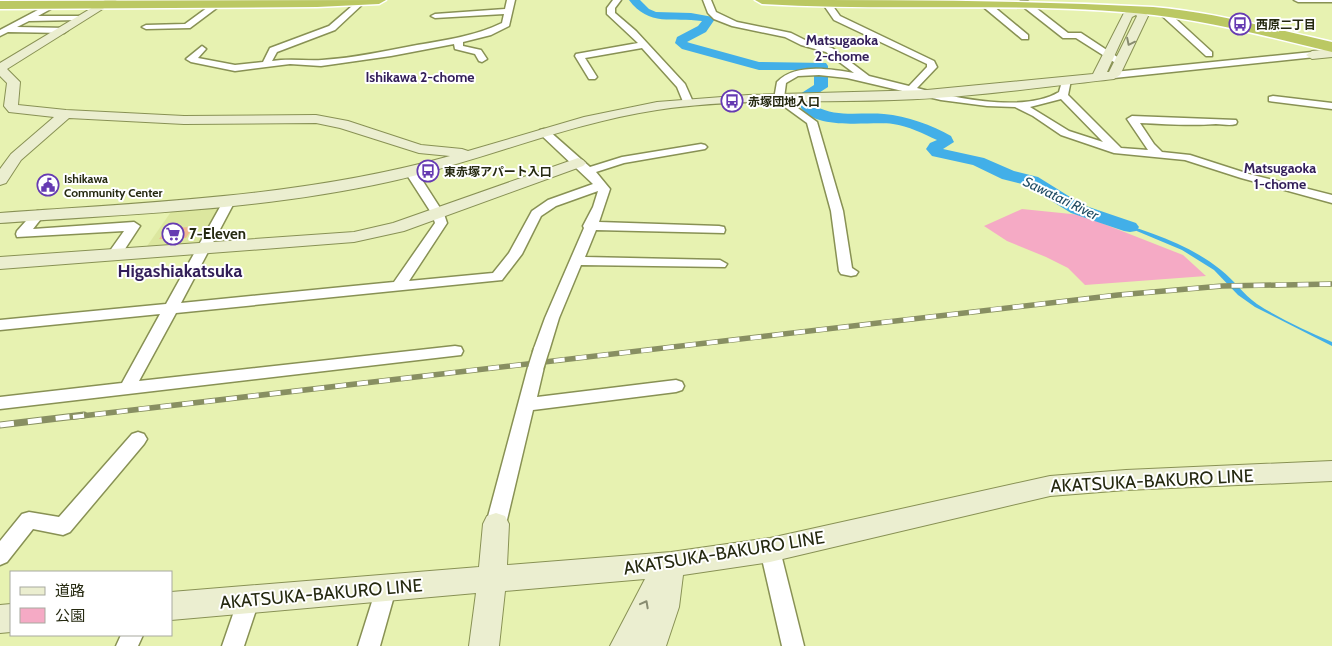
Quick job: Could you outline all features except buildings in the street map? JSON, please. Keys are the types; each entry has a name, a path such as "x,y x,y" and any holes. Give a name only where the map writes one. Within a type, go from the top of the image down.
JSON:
{"highway":[{"path":"0,5 108,2 218,4 379,0"},
{"path":"762,0 827,4 844,2 1024,3 1163,12 1202,18 1332,47"}],"street":[{"path":"202,49 191,59 235,68 301,61 321,63 409,50 480,36 506,24 511,0"},
{"path":"617,0 611,8 611,14 682,86 688,102"},
{"path":"707,0 712,13 717,18 735,24 788,35 804,43 829,50 866,77"},
{"path":"1298,0 1332,0"},
{"path":"266,64 273,50 332,28 362,1"},
{"path":"108,2 79,18 64,30 0,69 14,82 11,106 14,109 66,114 184,120 316,119 343,124 419,149 476,153"},
{"path":"984,3 1025,37"},
{"path":"1024,3 1066,36 1078,35 1120,62"},
{"path":"146,26 187,26 218,4"},
{"path":"827,4 837,18 931,63 932,67 910,90"},
{"path":"3,32 54,5"},
{"path":"1098,77 1128,15 1137,10 1143,16 1114,76"},
{"path":"435,16 509,11"},
{"path":"1163,12 1209,54"},
{"path":"26,19 79,18"},
{"path":"3,32 64,30"},
{"path":"459,41 458,46 478,52 482,59"},
{"path":"592,77 579,56 643,45"},
{"path":"0,218 228,201 304,192 411,172 544,132 615,114 688,102 925,94 1332,53"},
{"path":"851,272 846,271 837,210 812,122 787,99 781,83 785,78 796,73 837,73 866,77 925,94 978,103 1018,105 1056,99 1062,96 1066,80"},
{"path":"1062,96 1118,151"},
{"path":"1273,99 1332,106"},
{"path":"1018,105 1037,114 1065,133 1118,151 1186,157 1245,176 1332,199"},
{"path":"0,180 16,157 66,114"},
{"path":"1159,155 1150,146 1132,118 1205,123 1216,120 1232,122"},
{"path":"484,646 492,581 496,524 525,405 552,318 603,194 602,185 544,132"},
{"path":"0,263 354,237 398,227 583,167 701,147"},
{"path":"398,286 441,223 438,214 411,172"},
{"path":"0,325 497,277 515,254 536,214 552,203 602,185"},
{"path":"127,389 228,201"},
{"path":"38,215 22,234 134,226 114,255"},
{"path":"590,226 719,230"},
{"path":"576,261 720,264"},
{"path":"0,403 455,351"},
{"path":"525,405 676,386"},
{"path":"0,556 29,520 63,526 138,439"},
{"name":"AKATSUKA-BAKURO LINE","path":"172,606 492,581 671,564 770,550 1050,486 1126,480 1332,471"},
{"path":"770,550 793,646"},
{"path":"625,646 650,593 671,564"},
{"path":"652,646 668,597 671,564"},
{"path":"369,646 386,589"},
{"path":"233,646 248,601"}],"shaded area":[{"path":"219,206 220,208 200,243 145,249 173,209"}],"green space":[{"path":"1022,209 1081,215 1183,255 1206,276 1085,285 1068,268 1007,241 984,226"}],"water":[{"path":"1103,217 1165,238 1194,252 1221,270 1257,304 1284,320 1332,342 1332,346 1255,307 1238,295 1214,270 1182,250 1132,229 1101,219"}],"waterway":[{"name":"Sawatari River","path":"634,0 645,11 655,16 688,16 709,19 702,29 681,40 681,43 686,46 759,66 821,66 821,87 807,94 808,108 819,114 841,119 883,119 910,124 946,139 946,142 936,146 934,149 938,153 978,161 1008,175 1032,181 1077,209 1130,227"}],"railway":[{"path":"73,417 1118,295 1222,286 1332,284"},
{"path":"0,425 84,415"}],"place":[{"name":"西原二丁目","path":"1240,24"},
{"name":"赤塚団地入口","path":"732,101"},
{"name":"東赤塚アパート入口","path":"428,171"},
{"name":"Ishikawa Community Center","path":"48,185"},
{"name":"7-Eleven","path":"173,234"}],"district":[{"name":"Matsugaoka 2-chome","path":"842,48"},
{"name":"Ishikawa 2-chome","path":"420,77"},
{"name":"Matsugaoka 1-chome","path":"1280,176"},
{"name":"Higashiakatsuka","path":"180,271"}]}
